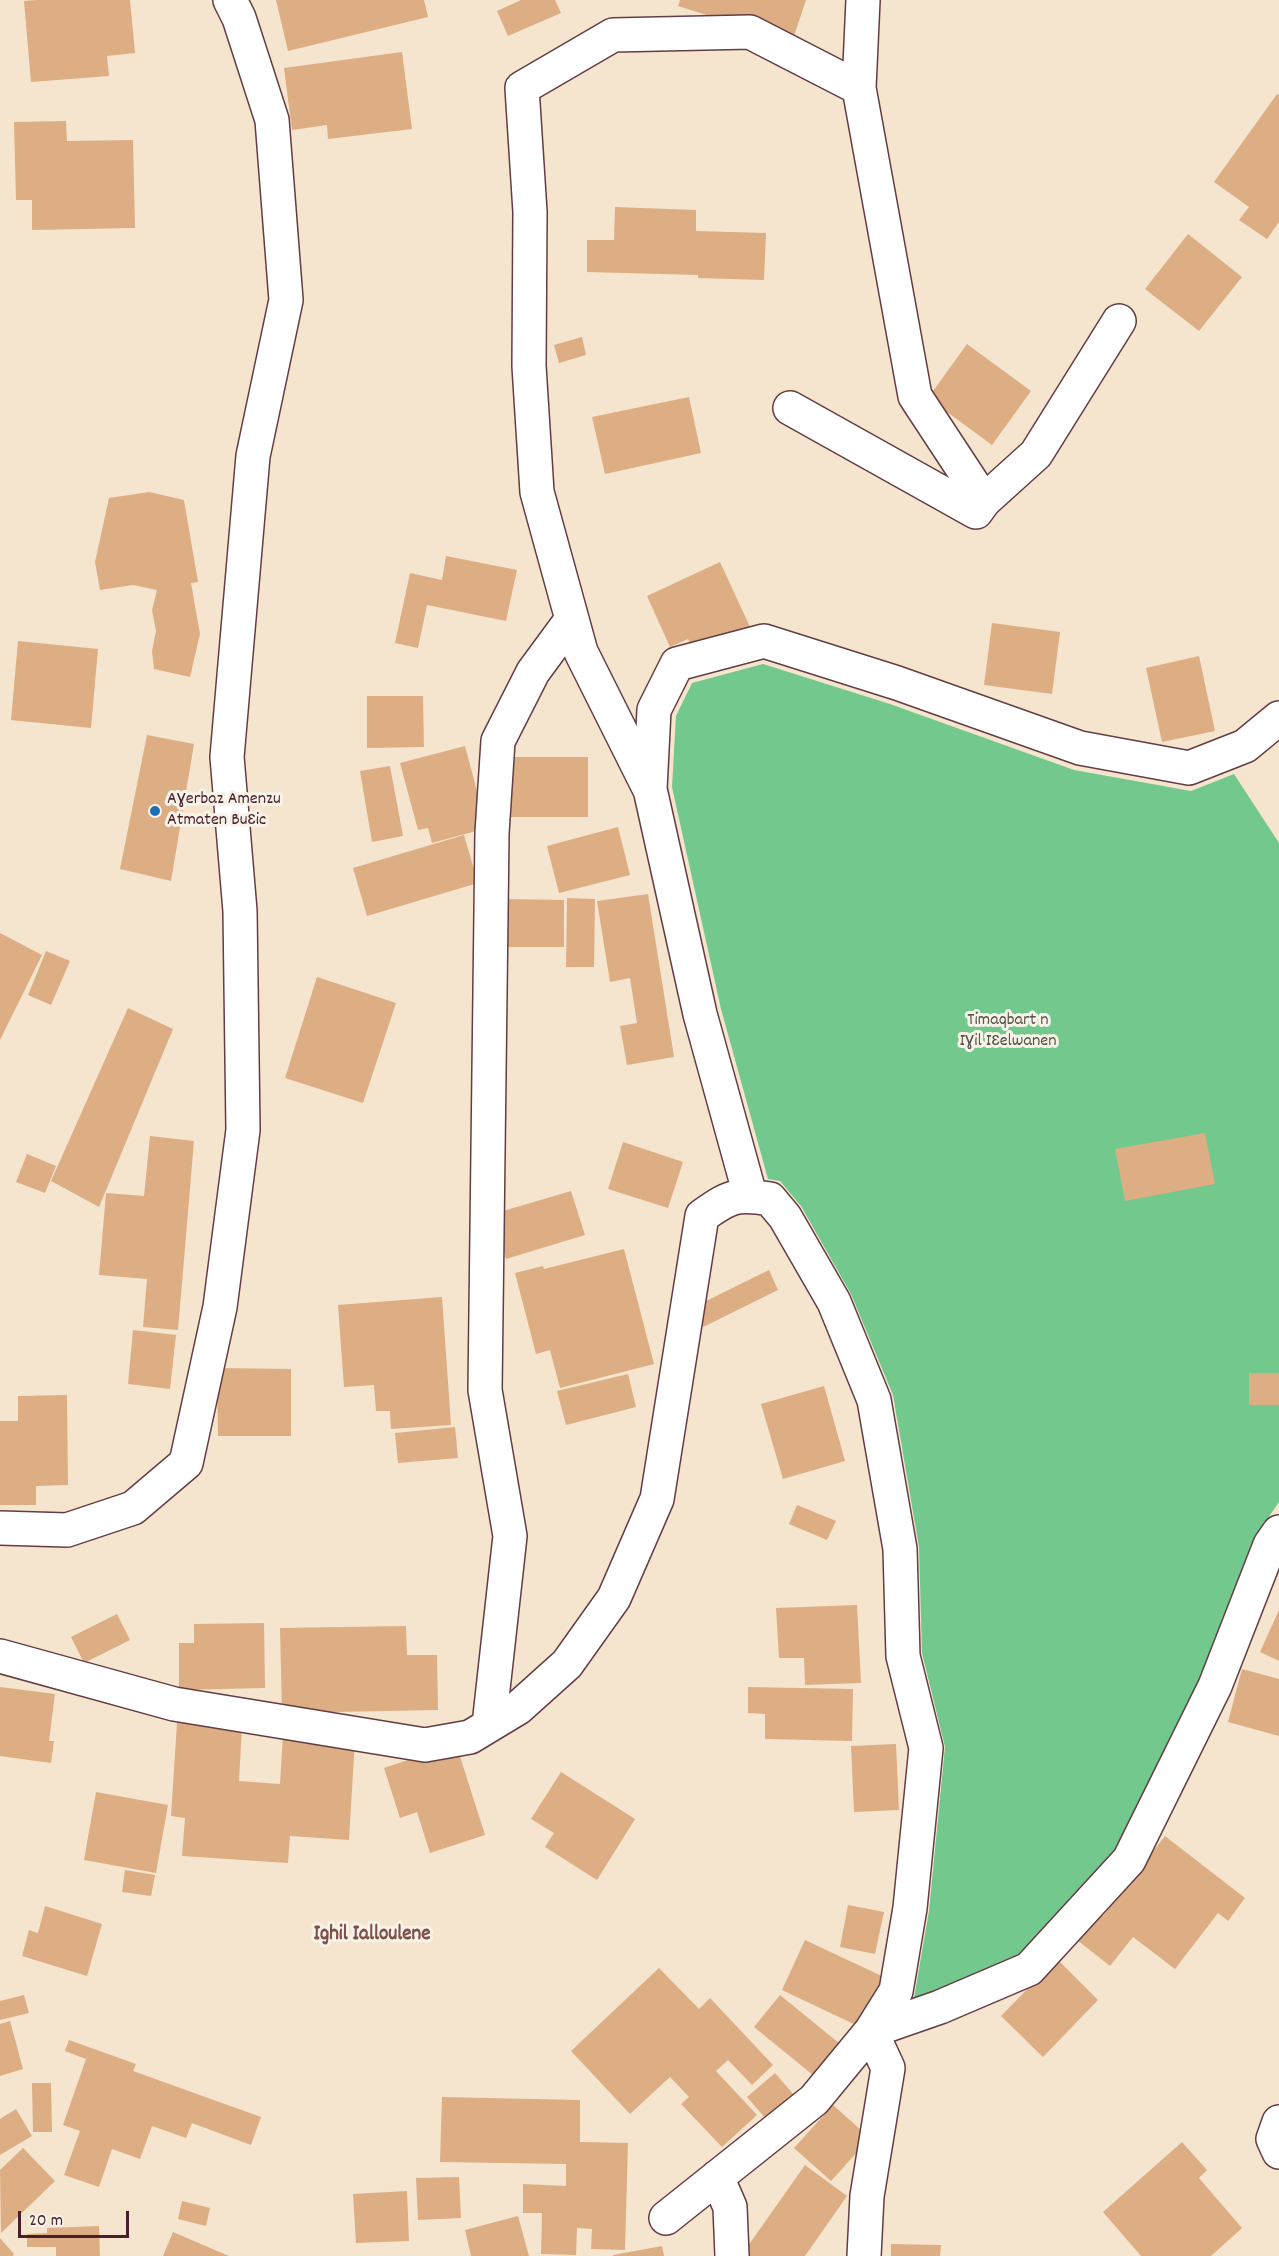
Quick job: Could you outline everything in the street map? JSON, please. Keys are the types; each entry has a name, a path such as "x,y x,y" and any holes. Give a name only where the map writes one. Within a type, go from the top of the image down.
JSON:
{"street":[{"path":"0,1527 67,1530 133,1508 186,1463 220,1307 243,1130 240,911 226,757 253,456 286,300 273,120 239,18 230,0"},
{"path":"863,0 859,88 915,396 984,501"},
{"path":"750,1195 700,1014 650,789 581,652 537,492 529,366 530,212 522,88 613,35 750,32 859,88"},
{"path":"790,408 976,512 984,501 1036,454 1119,321"},
{"path":"489,1725 510,1536 485,1390 492,845 498,741 533,672 572,619"},
{"path":"650,789 654,710 677,664 764,641 897,683 1080,748 1189,768 1245,746 1279,718"},
{"path":"0,1656 174,1704 425,1745 470,1737 518,1708 567,1664 614,1598 657,1499 702,1216 726,1199 750,1195 770,1199 785,1217 834,1302 874,1400 900,1549 903,1656 926,1748 910,1908 896,1991 871,2031 814,2100 666,2218"},
{"path":"871,2031 940,2007 1029,1969 1129,1860 1215,1686 1270,1545 1279,1532"},
{"path":"864,2256 867,2196 888,2068 871,2031"},
{"path":"1279,2122 1273,2139 1279,2152"},
{"path":"717,2177 730,2208 732,2256"}],"green space":[{"name":"Timaqbart n Iɣil Iɛelwanen","path":"763,664 890,704 1074,770 1191,791 1234,774 1279,843 1279,1502 1255,1537 1200,1679 1115,1850 1020,1955 934,1992 914,1998 929,1911 945,1747 922,1653 919,1547 893,1395 851,1294 801,1206 780,1181 768,1179 721,1009 672,787 676,716 692,683"}],"building":[{"path":"130,0 135,53 107,56 109,76 31,82 24,1"},
{"path":"276,0 424,0 428,17 288,51"},
{"path":"521,0 555,0 561,13 508,36 497,11"},
{"path":"680,0 806,0 792,42 678,6"},
{"path":"402,52 412,129 328,139 327,125 292,130 284,68"},
{"path":"1277,94 1279,95 1279,222 1267,239 1239,220 1249,207 1214,182"},
{"path":"66,121 67,141 133,140 135,228 32,230 32,200 16,200 14,122"},
{"path":"615,207 696,210 696,231 766,233 764,280 698,278 698,275 587,272 587,240 614,240"},
{"path":"1188,234 1242,277 1199,331 1145,289"},
{"path":"582,337 586,355 559,363 554,345"},
{"path":"967,344 1031,391 992,445 928,398"},
{"path":"689,397 701,453 605,474 592,417"},
{"path":"149,492 184,500 198,582 191,583 200,634 190,677 154,669 152,651 156,631 152,610 157,590 133,585 100,590 95,562 109,498"},
{"path":"446,556 517,570 506,621 427,605 418,648 395,643 410,573 442,580"},
{"path":"720,562 751,629 696,654 688,639 670,647 647,596"},
{"path":"992,623 1060,632 1052,694 984,685"},
{"path":"18,641 98,649 91,728 11,720"},
{"path":"1199,656 1215,731 1162,742 1146,668"},
{"path":"367,696 423,696 424,747 367,748"},
{"path":"147,735 194,744 171,881 120,869"},
{"path":"465,746 487,828 432,843 428,828 418,830 400,763"},
{"path":"502,757 588,757 588,817 503,817"},
{"path":"390,766 403,836 372,842 360,771"},
{"path":"618,827 630,875 559,893 547,846"},
{"path":"464,835 478,883 367,916 353,868"},
{"path":"648,894 674,1057 627,1065 620,1026 637,1023 630,978 610,982 597,901"},
{"path":"567,898 595,899 594,967 566,967"},
{"path":"504,899 564,900 564,947 503,947"},
{"path":"0,933 42,955 0,1040"},
{"path":"46,951 70,961 51,1005 28,995"},
{"path":"317,977 396,1003 363,1103 285,1078"},
{"path":"128,1008 173,1029 99,1207 51,1181"},
{"path":"1205,1133 1215,1184 1125,1201 1115,1149"},
{"path":"150,1136 194,1141 178,1330 143,1327 147,1279 99,1275 106,1193 144,1196"},
{"path":"623,1142 683,1162 668,1208 608,1189"},
{"path":"27,1154 56,1166 45,1193 16,1182"},
{"path":"571,1191 585,1235 506,1259 493,1214"},
{"path":"624,1249 654,1364 560,1388 550,1350 536,1354 515,1273 543,1266 544,1269"},
{"path":"769,1270 778,1290 703,1327 694,1307"},
{"path":"442,1297 451,1425 391,1429 390,1411 376,1411 374,1385 344,1387 338,1305"},
{"path":"133,1330 176,1335 170,1389 128,1384"},
{"path":"217,1368 291,1369 291,1436 218,1436"},
{"path":"1249,1373 1279,1373 1279,1405 1249,1405"},
{"path":"628,1374 636,1407 566,1425 557,1391"},
{"path":"824,1386 845,1461 783,1479 761,1404"},
{"path":"67,1395 68,1485 36,1486 36,1505 0,1505 0,1421 18,1421 18,1396"},
{"path":"455,1427 458,1458 398,1463 395,1433"},
{"path":"797,1505 836,1521 827,1540 789,1524"},
{"path":"857,1605 861,1683 805,1685 804,1658 779,1658 776,1608"},
{"path":"1279,1610 1279,1661 1260,1652"},
{"path":"117,1614 130,1640 84,1663 71,1637"},
{"path":"264,1623 265,1688 179,1690 179,1643 194,1643 194,1624"},
{"path":"406,1626 407,1655 437,1655 438,1710 282,1713 280,1628"},
{"path":"1242,1669 1279,1679 1279,1736 1228,1722"},
{"path":"0,1687 55,1694 49,1741 54,1741 51,1763 0,1756"},
{"path":"748,1687 853,1689 852,1741 765,1739 765,1714 748,1713"},
{"path":"177,1722 242,1726 239,1781 280,1784 283,1734 355,1739 349,1840 290,1836 288,1863 182,1856 185,1818 171,1816"},
{"path":"456,1744 485,1835 430,1853 417,1812 400,1818 384,1768"},
{"path":"896,1744 899,1810 854,1812 851,1746"},
{"path":"561,1772 635,1819 597,1880 545,1847 554,1833 531,1819"},
{"path":"96,1792 168,1805 156,1873 84,1860"},
{"path":"1165,1836 1245,1898 1228,1921 1218,1913 1175,1969 1133,1937 1110,1966 1072,1936 1093,1908 1103,1916"},
{"path":"125,1870 155,1875 151,1896 122,1892"},
{"path":"848,1905 884,1912 875,1954 840,1947"},
{"path":"45,1906 102,1924 87,1976 22,1956 29,1930 38,1933"},
{"path":"805,1940 884,1977 860,2027 782,1990"},
{"path":"1057,1959 1098,2000 1043,2057 1001,2016"},
{"path":"659,1968 699,2009 710,1998 773,2065 752,2085 728,2060 716,2071 757,2115 722,2147 681,2104 689,2097 670,2077 630,2114 571,2051"},
{"path":"24,1995 29,2013 0,2020 0,2001"},
{"path":"780,1995 845,2048 819,2080 754,2027"},
{"path":"10,2021 23,2069 0,2076 0,2024"},
{"path":"69,2040 136,2064 133,2071 261,2117 251,2145 192,2123 186,2138 152,2126 140,2159 112,2149 99,2187 64,2175 80,2131 63,2125 86,2059 65,2051"},
{"path":"775,2073 794,2095 766,2119 747,2097"},
{"path":"32,2083 51,2083 52,2132 33,2132"},
{"path":"442,2097 580,2100 580,2142 628,2143 625,2250 591,2249 592,2229 577,2228 576,2255 541,2254 542,2213 523,2213 523,2184 566,2186 566,2164 440,2162"},
{"path":"833,2105 870,2138 831,2181 794,2148"},
{"path":"16,2109 32,2136 0,2155 0,2119"},
{"path":"1182,2142 1207,2170 1199,2178 1242,2228 1211,2256 1141,2256 1103,2212"},
{"path":"23,2148 55,2181 1,2233 0,2170"},
{"path":"805,2165 847,2196 805,2256 748,2256 743,2253"},
{"path":"459,2177 461,2218 418,2220 416,2178"},
{"path":"407,2191 409,2241 356,2243 353,2194"},
{"path":"182,2201 210,2208 206,2226 178,2219"},
{"path":"518,2216 529,2256 471,2256 465,2230"},
{"path":"99,2226 100,2256 56,2256 56,2247 27,2247 27,2234 47,2233 47,2228"},
{"path":"173,2232 229,2256 163,2256"},
{"path":"0,2238 14,2254 13,2256 0,2256"},
{"path":"891,2244 941,2245 940,2256 891,2256"},
{"path":"662,2246 664,2256 613,2256 613,2255"}],"place":[{"name":"Aɣerbaz Amenzu Atmaten Buɛic","path":"155,811"}],"district":[{"name":"Ighil Ialloulene","path":"372,1936"}]}
